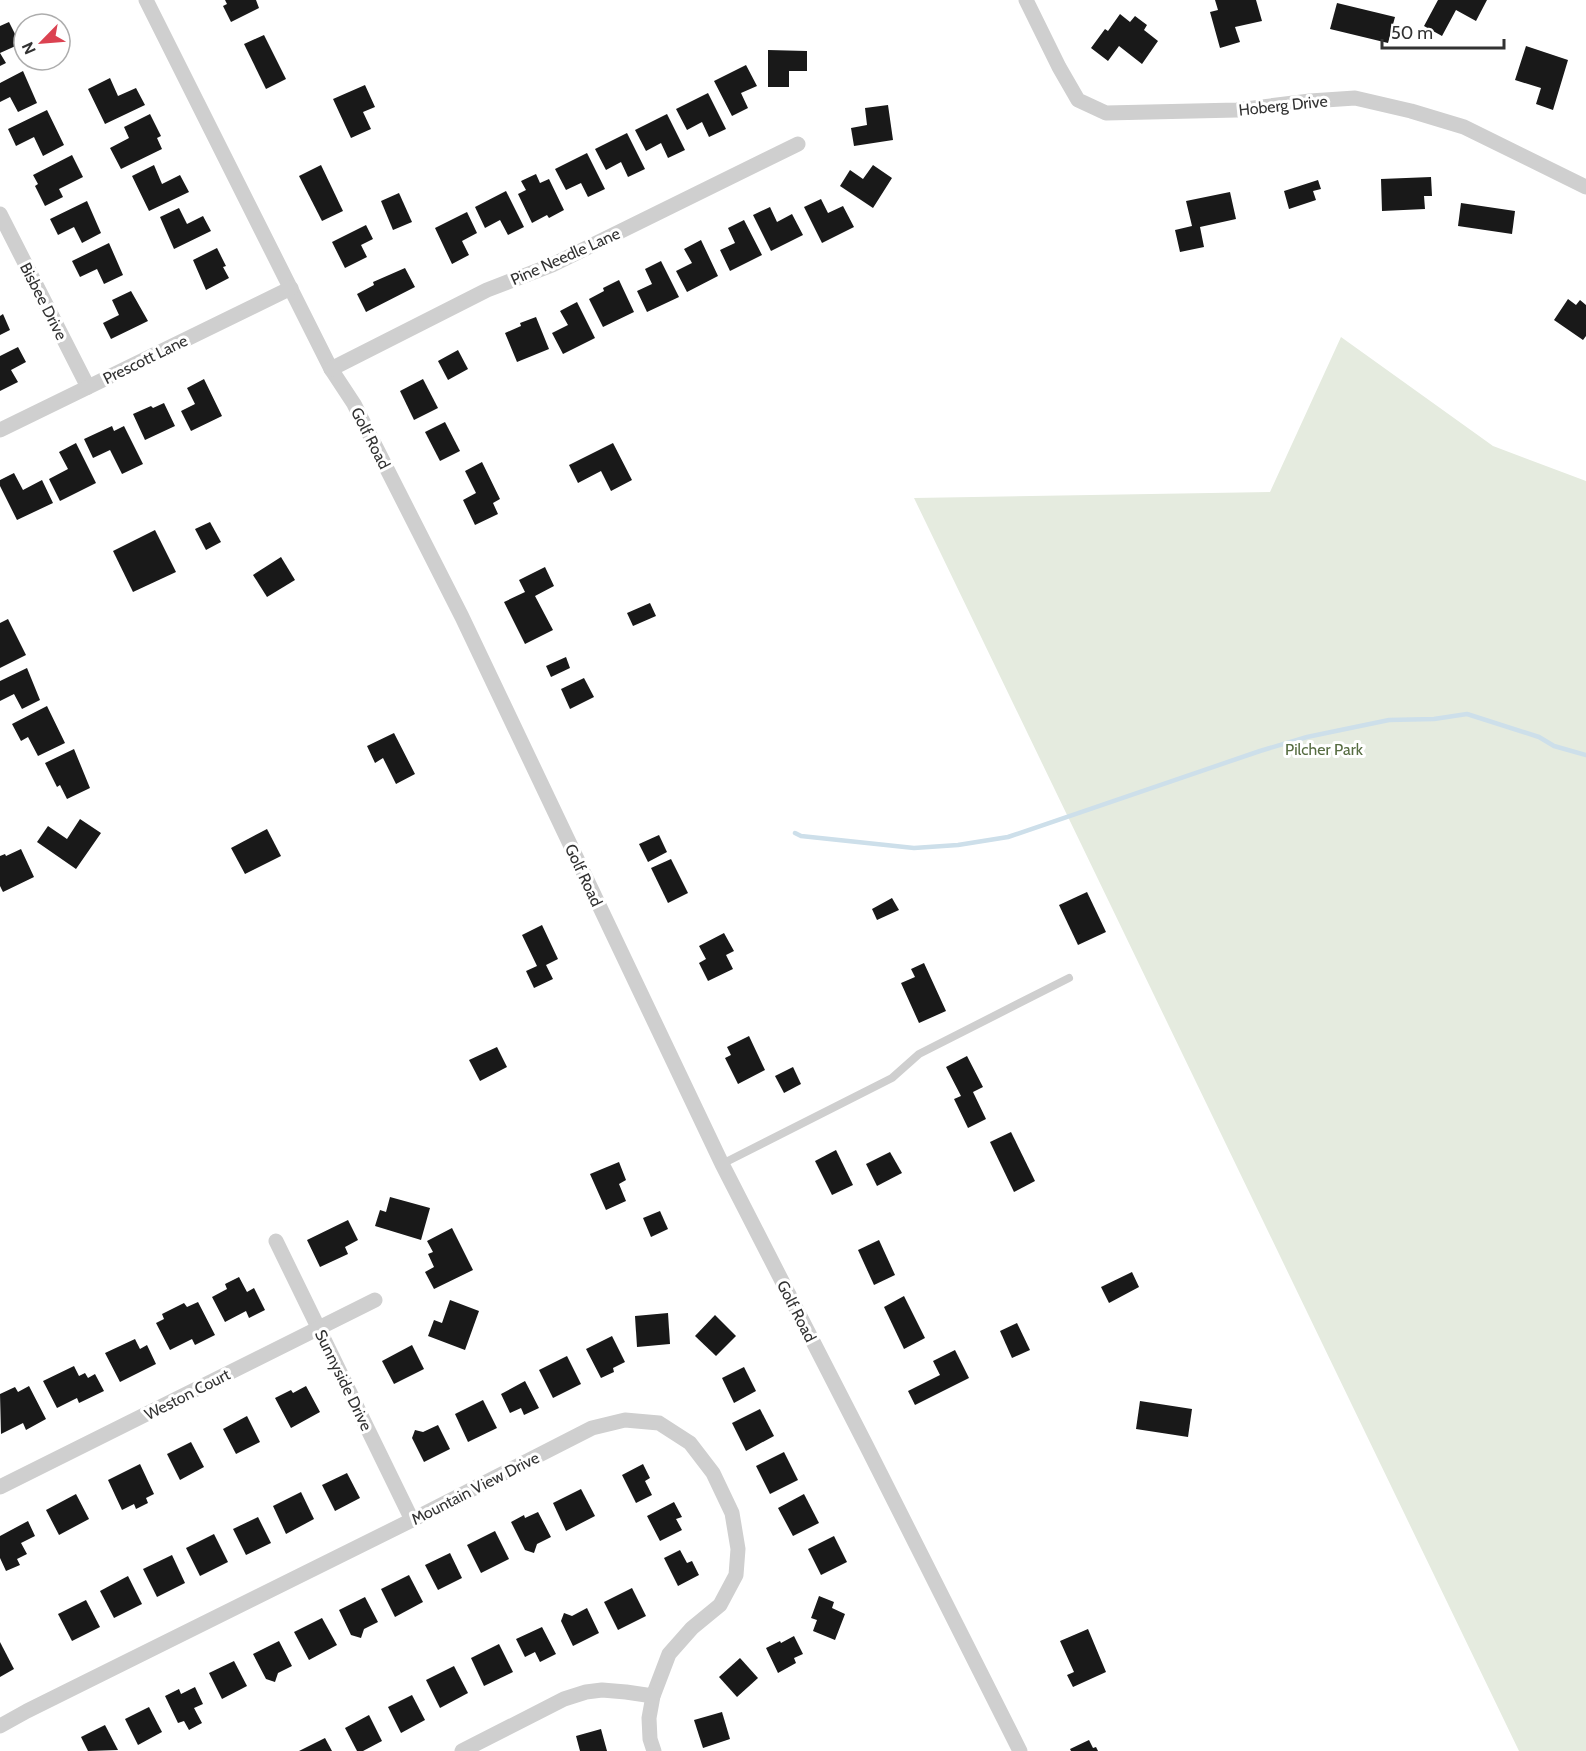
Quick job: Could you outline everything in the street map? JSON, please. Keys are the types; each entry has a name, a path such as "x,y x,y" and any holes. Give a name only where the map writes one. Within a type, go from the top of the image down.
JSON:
{"street":[{"name":"Golf Road","path":"146,0 331,369 354,404 462,617 722,1164 1020,1751"},
{"name":"Hoberg Drive","path":"1026,0 1078,100 1106,113 1237,110 1355,98 1411,111 1464,127 1586,187"},
{"name":"Pine Needle Lane","path":"331,369 487,290 552,265 798,144"},
{"name":"Bisbee Drive","path":"0,214 88,387"},
{"name":"Prescott Lane","path":"0,430 291,288"},
{"name":"Sunnyside Drive","path":"276,1241 412,1520"},
{"name":"Weston Court","path":"0,1487 375,1300"},
{"name":"Mountain View Drive","path":"0,1726 592,1428 625,1420 659,1423 690,1443 713,1473 732,1513 738,1549 736,1575 720,1605 692,1628 669,1654 653,1696 649,1718 650,1739 654,1751"},
{"path":"462,1751 564,1699 586,1692 602,1690 653,1696"}],"lane":[{"path":"722,1164 892,1078 919,1054 1069,978"}],"green space":[{"name":"Pilcher Park","path":"1341,337 1493,446 1586,481 1586,1751 1519,1751 914,498 1270,492"}],"building":[{"path":"225,0 256,0 259,8 231,22 223,6 227,4"},
{"path":"1215,0 1256,0 1262,21 1235,27 1240,42 1220,48 1210,12 1218,10"},
{"path":"1438,0 1487,0 1476,21 1456,10 1442,36 1424,26"},
{"path":"1337,3 1395,17 1388,43 1330,29"},
{"path":"1120,14 1130,22 1135,16 1147,25 1144,30 1158,41 1142,64 1119,46 1108,61 1091,48 1105,29 1108,31"},
{"path":"9,22 12,28 12,48 0,53 0,26"},
{"path":"264,35 286,79 266,89 244,44"},
{"path":"1526,46 1568,60 1553,110 1536,104 1541,88 1515,80"},
{"path":"768,50 807,51 807,71 789,71 789,87 768,87"},
{"path":"0,53 6,63 0,66"},
{"path":"746,65 757,86 741,93 748,108 732,116 714,81"},
{"path":"23,72 37,103 18,112 10,97 0,102 0,83"},
{"path":"110,78 118,96 136,88 145,105 105,124 88,89"},
{"path":"365,85 375,107 363,112 371,129 351,138 333,99"},
{"path":"708,93 726,129 709,137 702,122 687,130 676,109"},
{"path":"888,105 893,140 854,146 851,128 867,125 865,108"},
{"path":"47,110 64,145 43,156 34,137 16,146 8,129"},
{"path":"150,114 161,136 157,138 162,149 121,169 110,148 129,138 124,127"},
{"path":"667,114 685,150 668,158 661,143 646,151 635,130"},
{"path":"627,133 645,169 628,177 621,162 606,170 595,149"},
{"path":"587,153 605,189 588,197 581,183 566,190 555,169"},
{"path":"72,155 83,177 59,189 63,197 45,206 35,186 38,184 33,175"},
{"path":"154,165 162,184 180,175 189,192 149,211 132,176"},
{"path":"321,165 343,211 322,221 299,176"},
{"path":"873,165 892,178 873,208 840,186 850,170 863,179"},
{"path":"536,174 540,183 549,179 564,210 532,223 518,194 526,190 521,181"},
{"path":"1431,177 1432,196 1424,196 1425,209 1382,211 1381,179"},
{"path":"1318,180 1321,189 1313,191 1316,200 1289,209 1284,191"},
{"path":"506,191 524,227 508,235 500,220 485,228 475,207"},
{"path":"1230,192 1236,219 1200,227 1204,247 1180,252 1175,230 1192,226 1186,201"},
{"path":"399,193 412,222 393,230 381,201"},
{"path":"821,199 828,213 843,206 854,227 822,243 804,207"},
{"path":"87,201 101,233 82,243 74,227 58,235 50,219"},
{"path":"1461,203 1515,211 1512,234 1458,226"},
{"path":"770,207 777,222 792,214 803,235 771,251 753,215"},
{"path":"179,208 187,224 203,216 211,231 174,249 160,217"},
{"path":"467,212 477,233 462,241 469,255 452,264 435,228"},
{"path":"744,220 762,255 730,271 720,250 735,243 728,228"},
{"path":"366,225 373,239 361,245 367,257 345,268 332,242"},
{"path":"701,240 718,276 687,292 676,271 692,263 684,249"},
{"path":"109,243 123,275 104,284 97,269 80,277 72,261"},
{"path":"217,248 229,278 206,290 193,260"},
{"path":"661,261 679,297 647,312 637,291 652,284 645,269"},
{"path":"405,268 415,287 366,312 357,294 374,285 373,282"},
{"path":"619,280 634,312 603,327 589,299 604,291 603,288"},
{"path":"131,291 148,321 111,339 103,323 119,315 112,300"},
{"path":"1568,299 1576,305 1580,300 1586,305 1586,336 1583,340 1554,320"},
{"path":"577,302 595,338 563,354 552,333 568,325 560,311"},
{"path":"3,314 10,330 0,335 0,316"},
{"path":"536,317 549,349 517,362 505,333 521,326 520,323"},
{"path":"18,347 26,362 11,370 18,382 0,391 0,356"},
{"path":"458,350 468,369 448,380 438,361"},
{"path":"204,379 222,416 191,431 181,411 195,404 187,388"},
{"path":"423,379 438,408 414,420 400,391"},
{"path":"164,403 175,426 145,440 133,414"},
{"path":"445,422 460,451 440,461 425,432"},
{"path":"112,426 114,431 124,426 143,464 122,474 110,450 93,458 84,439"},
{"path":"76,443 96,483 60,501 49,479 68,469 59,452"},
{"path":"613,443 632,480 611,491 601,471 578,483 569,465"},
{"path":"482,462 500,499 493,503 498,514 475,525 463,500 476,493 465,471"},
{"path":"14,473 23,490 42,480 53,503 17,520 0,486 0,480"},
{"path":"210,522 221,542 206,550 195,529"},
{"path":"155,530 176,572 133,592 113,551"},
{"path":"281,557 295,580 267,597 253,575"},
{"path":"545,567 554,586 535,596 553,630 525,644 504,602 525,592 519,580"},
{"path":"650,603 656,616 633,626 627,613"},
{"path":"8,619 26,655 0,668 0,623"},
{"path":"566,657 570,668 551,677 546,666"},
{"path":"27,668 40,700 22,709 14,694 0,701 0,681"},
{"path":"584,678 594,697 570,709 561,689"},
{"path":"47,706 65,743 38,756 28,737 21,741 12,724"},
{"path":"394,733 415,774 396,784 383,758 375,763 367,746"},
{"path":"74,749 90,788 67,799 60,785 57,787 45,763"},
{"path":"80,819 101,833 76,869 37,842 48,826 67,839"},
{"path":"267,829 281,856 245,874 231,848"},
{"path":"659,835 667,852 648,862 639,844"},
{"path":"21,849 34,877 3,892 0,886 0,856 5,854 6,856"},
{"path":"671,859 688,893 668,903 651,868"},
{"path":"1087,892 1106,932 1078,945 1059,905"},
{"path":"892,898 899,910 877,920 872,909"},
{"path":"542,925 558,959 546,965 553,979 534,988 526,971 537,966 522,935"},
{"path":"724,933 734,951 726,955 733,969 708,981 699,963 706,959 699,946"},
{"path":"924,963 946,1011 919,1023 901,983 915,977 911,969"},
{"path":"749,1036 765,1070 738,1084 725,1058 731,1055 727,1047"},
{"path":"497,1047 507,1067 480,1081 469,1060"},
{"path":"967,1056 983,1087 973,1092 986,1119 968,1128 954,1099 961,1096 946,1067"},
{"path":"793,1067 801,1084 784,1093 775,1076"},
{"path":"1011,1132 1035,1181 1014,1192 990,1142"},
{"path":"836,1150 853,1185 832,1195 815,1161"},
{"path":"890,1152 902,1173 877,1186 866,1164"},
{"path":"619,1162 626,1180 619,1184 626,1201 606,1210 590,1174"},
{"path":"390,1197 430,1208 421,1240 375,1226 380,1210 386,1212"},
{"path":"660,1211 668,1229 651,1237 643,1218"},
{"path":"348,1220 358,1240 345,1247 348,1254 320,1267 307,1240"},
{"path":"452,1228 473,1270 434,1289 425,1272 434,1267 428,1254 433,1252 427,1241"},
{"path":"879,1240 895,1275 874,1285 858,1250"},
{"path":"1132,1272 1139,1287 1109,1303 1101,1287"},
{"path":"239,1277 247,1292 254,1288 265,1310 249,1318 246,1311 225,1322 212,1297 227,1289 225,1284"},
{"path":"904,1296 925,1338 904,1349 884,1307"},
{"path":"450,1300 479,1311 465,1350 428,1336 434,1320 442,1323"},
{"path":"198,1302 215,1335 195,1345 192,1339 170,1350 156,1323 164,1319 162,1314 184,1303 187,1307"},
{"path":"668,1313 670,1344 637,1347 635,1316"},
{"path":"715,1315 736,1336 716,1356 695,1336"},
{"path":"1017,1323 1030,1350 1012,1358 1000,1331"},
{"path":"612,1336 625,1362 613,1368 614,1372 601,1378 586,1349"},
{"path":"135,1339 140,1349 147,1345 156,1364 120,1382 105,1353"},
{"path":"412,1345 424,1369 394,1384 382,1361"},
{"path":"955,1350 969,1378 915,1405 908,1391 940,1375 933,1361"},
{"path":"567,1356 581,1384 553,1398 539,1370"},
{"path":"74,1366 79,1376 85,1373 88,1378 95,1374 104,1391 79,1403 77,1398 57,1408 43,1381"},
{"path":"744,1367 756,1391 734,1403 722,1378"},
{"path":"525,1381 539,1408 524,1415 521,1408 510,1413 501,1394"},
{"path":"29,1386 46,1419 26,1430 23,1423 1,1434 0,1394 15,1387 18,1392"},
{"path":"306,1386 320,1412 291,1428 275,1398 291,1390 293,1393"},
{"path":"483,1400 497,1428 468,1442 455,1414"},
{"path":"1140,1401 1192,1409 1188,1437 1136,1429"},
{"path":"760,1409 774,1436 746,1451 732,1423"},
{"path":"247,1416 260,1442 236,1454 223,1429"},
{"path":"438,1425 450,1449 424,1462 412,1438 415,1430 423,1432"},
{"path":"191,1442 204,1467 180,1480 167,1454"},
{"path":"784,1452 798,1480 770,1494 756,1466"},
{"path":"140,1464 154,1494 146,1498 148,1503 136,1509 134,1504 122,1510 108,1480"},
{"path":"643,1464 650,1478 645,1481 652,1495 636,1503 622,1475"},
{"path":"347,1473 360,1498 335,1511 322,1485"},
{"path":"581,1489 595,1516 566,1531 553,1503"},
{"path":"301,1492 314,1519 286,1534 273,1506"},
{"path":"76,1494 89,1519 59,1535 46,1510"},
{"path":"804,1494 819,1523 793,1536 778,1508"},
{"path":"674,1502 682,1517 676,1519 682,1530 660,1541 647,1516"},
{"path":"538,1512 551,1537 537,1544 534,1553 525,1550 511,1522 524,1515 525,1518"},
{"path":"258,1517 271,1543 246,1555 233,1529"},
{"path":"28,1521 35,1536 21,1543 27,1554 17,1559 20,1565 6,1571 0,1558 0,1536"},
{"path":"495,1531 509,1559 481,1573 467,1545"},
{"path":"214,1534 228,1562 200,1576 186,1548"},
{"path":"834,1536 847,1562 821,1575 808,1549"},
{"path":"680,1550 687,1563 692,1561 699,1575 678,1586 664,1558"},
{"path":"450,1553 462,1578 438,1590 425,1565"},
{"path":"172,1555 185,1583 157,1597 143,1569"},
{"path":"409,1575 423,1602 395,1617 381,1589"},
{"path":"128,1576 142,1604 114,1618 100,1591"},
{"path":"632,1588 646,1616 618,1630 604,1602"},
{"path":"819,1596 834,1602 832,1608 845,1614 835,1640 813,1631 817,1620 811,1618"},
{"path":"365,1597 378,1622 364,1629 361,1638 351,1635 339,1610"},
{"path":"86,1600 100,1627 72,1641 58,1614"},
{"path":"587,1608 599,1633 573,1646 561,1621 564,1613 572,1616"},
{"path":"322,1618 337,1645 309,1660 294,1632"},
{"path":"542,1627 556,1654 540,1662 535,1652 525,1657 516,1639"},
{"path":"1088,1629 1106,1672 1073,1687 1067,1675 1074,1672 1060,1641"},
{"path":"794,1636 803,1654 794,1658 796,1663 778,1673 766,1648"},
{"path":"279,1641 292,1666 278,1673 275,1682 266,1679 253,1654"},
{"path":"0,1642 14,1669 0,1677"},
{"path":"499,1644 513,1672 484,1686 471,1658"},
{"path":"740,1658 758,1678 737,1697 719,1677"},
{"path":"234,1661 247,1686 222,1699 209,1673"},
{"path":"454,1666 468,1693 440,1708 426,1680"},
{"path":"195,1687 203,1704 194,1708 202,1723 189,1730 184,1721 178,1723 165,1696 179,1689 181,1694"},
{"path":"412,1695 425,1720 401,1733 388,1707"},
{"path":"149,1707 162,1732 138,1745 125,1719"},
{"path":"722,1712 730,1739 703,1748 694,1720"},
{"path":"369,1715 382,1741 363,1751 357,1751 345,1728"},
{"path":"105,1725 118,1750 88,1751 81,1737"},
{"path":"601,1729 607,1751 580,1751 576,1736"},
{"path":"325,1738 332,1751 299,1751"},
{"path":"1089,1740 1093,1748 1096,1747 1098,1751 1071,1751 1070,1749"}],"waterway":[{"path":"795,833 801,836 914,848 958,845 1008,837 1260,751 1307,737 1389,720 1434,719 1467,714 1539,737 1554,746 1586,755"}]}
